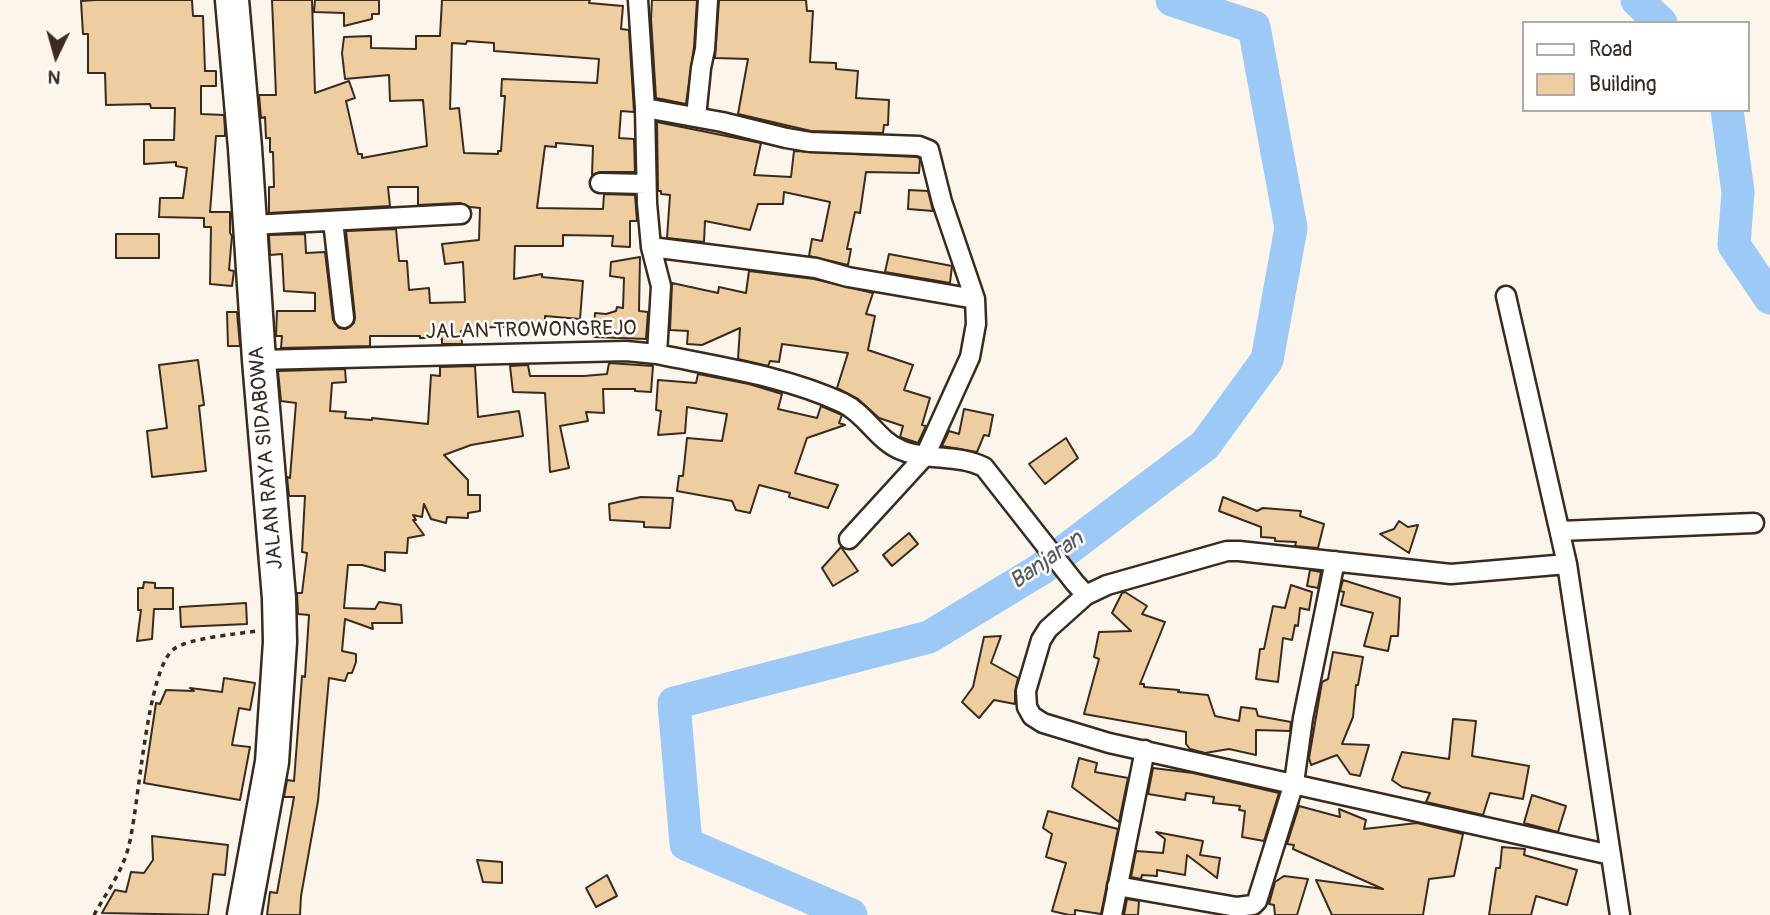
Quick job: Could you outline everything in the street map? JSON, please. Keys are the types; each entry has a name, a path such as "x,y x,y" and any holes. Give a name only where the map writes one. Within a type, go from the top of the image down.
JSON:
{"highway":[{"name":"JALAN RAYA SIDABOWA","path":"232,0 280,626 279,681 272,762 244,915"}],"street":[{"name":"JALAN TROWONGREJO","path":"259,360 626,351 657,354 661,286 651,247 638,0"},
{"path":"696,117 708,0"},
{"path":"645,108 810,142 924,147 929,150 942,202 975,299 976,324 970,357 925,456 849,539"},
{"path":"600,183 646,184"},
{"path":"251,225 461,214"},
{"path":"333,221 344,318"},
{"path":"651,247 816,268 848,277 975,299"},
{"path":"1506,296 1567,564 1620,915"},
{"path":"657,354 774,379 845,404 898,449 925,456 961,459 984,467 1080,589"},
{"path":"1560,531 1754,523"},
{"path":"1567,564 1451,574 1227,551 1107,585 1080,589 1041,640 1026,691 1027,707 1032,716 1043,723 1109,743 1611,855"},
{"path":"1117,886 1237,907 1253,905 1262,893 1294,783 1303,718 1335,561"},
{"path":"1112,915 1145,750"}],"path":[{"path":"94,915 117,879 128,851 141,758 160,674 168,654 178,646 193,642 280,626"}],"building":[{"path":"192,0 193,16 203,16 205,71 216,71 216,86 201,86 201,114 224,115 225,130 225,136 216,136 210,212 230,212 232,236 229,270 234,271 232,286 210,284 211,227 204,227 204,218 159,217 160,198 183,198 187,168 176,166 176,162 144,164 144,140 174,140 175,108 151,108 150,104 106,105 105,73 88,73 88,34 83,34 81,1"},
{"path":"272,0 312,0 315,93 349,81 355,98 346,101 358,154 362,154 362,158 427,146 423,100 390,101 389,75 345,79 342,53 344,37 371,36 371,48 416,49 416,36 440,36 442,0 590,0 589,3 623,6 621,29 629,30 634,112 621,111 619,138 634,139 635,172 600,172 592,175 593,146 556,143 556,147 545,146 537,208 603,209 604,194 635,195 637,221 630,221 630,247 612,246 613,236 563,235 563,246 515,246 514,279 542,274 542,277 583,281 580,319 545,316 545,325 475,328 476,330 461,331 462,344 442,344 440,338 420,336 370,336 370,346 281,348 282,336 276,336 277,311 315,311 315,293 284,291 282,254 270,255 269,235 305,234 306,253 325,252 333,320 339,328 346,329 354,323 355,317 346,231 396,229 399,261 407,261 409,290 429,288 430,303 465,302 463,262 445,264 442,244 479,240 480,208 460,203 418,205 418,187 388,187 390,206 269,213 269,187 274,187 273,152 270,152 270,138 266,138 265,117 261,118 259,95 276,95","holes":["452,43 494,43 494,51 599,59 597,83 502,79 501,96 505,96 501,151 498,151 498,154 464,153 459,108 450,109"]},
{"path":"315,0 379,0 379,14 372,14 372,19 344,26 344,13 314,12"},
{"path":"652,0 697,0 686,104 656,98"},
{"path":"719,0 806,0 807,11 813,11 810,62 836,63 836,69 858,71 856,98 889,100 888,125 884,125 883,133 811,131 738,114 748,59 715,58"},
{"path":"657,122 761,143 754,175 791,177 794,151 917,157 920,159 919,173 866,172 860,213 855,212 847,249 851,249 848,265 809,256 812,239 822,241 830,202 784,192 783,204 758,204 750,230 705,221 704,242 667,238 670,195 658,191"},
{"path":"909,190 928,191 933,211 908,209"},
{"path":"116,234 159,234 159,258 116,258"},
{"path":"889,254 952,266 950,283 885,272"},
{"path":"640,257 639,311 648,312 646,339 593,337 595,313 606,314 616,311 617,307 623,308 624,278 610,276 611,262"},
{"path":"749,271 814,279 873,293 866,314 875,316 868,350 913,365 904,390 930,398 922,425 926,426 918,443 900,437 903,426 879,418 858,399 837,388 848,353 782,344 779,362 770,361 768,366 738,359 740,328 702,345 687,344 688,331 670,330 672,283 718,293 719,287 746,293"},
{"path":"227,312 237,312 240,346 228,346"},
{"path":"198,360 204,405 199,406 206,471 152,477 147,431 167,428 159,365"},
{"path":"609,363 653,366 651,392 603,389 604,413 586,412 588,421 560,426 569,468 550,472 545,393 513,392 510,366 528,365 530,376 584,376 607,374"},
{"path":"475,366 478,417 519,411 523,436 471,445 444,455 468,480 468,495 480,495 480,511 468,513 468,518 447,517 446,523 431,519 424,504 422,517 413,515 416,520 413,520 424,535 408,538 407,553 385,552 385,571 362,565 348,565 344,608 375,609 379,602 401,605 402,623 372,623 373,629 345,619 342,651 356,654 356,662 345,681 329,678 318,801 300,915 267,915 270,892 277,893 294,797 284,797 287,780 294,781 309,615 298,614 297,593 302,593 307,553 302,552 305,496 289,496 287,477 290,478 296,403 281,401 278,371 345,369 346,382 332,383 330,411 346,412 345,418 428,424 431,375 440,376 440,367"},
{"path":"698,374 782,394 778,409 817,418 821,406 842,415 839,423 845,425 807,438 795,473 838,485 828,508 789,497 790,493 759,485 750,513 736,510 732,501 677,491 679,476 683,476 687,438 722,441 727,414 687,407 685,433 658,435 661,411 656,410 658,380 696,383"},
{"path":"964,409 993,415 989,436 984,435 977,452 942,446 949,431 959,434"},
{"path":"1066,438 1078,458 1045,484 1029,464"},
{"path":"641,497 673,498 670,528 644,527 644,522 610,520 609,504"},
{"path":"1223,497 1257,511 1263,508 1301,511 1300,516 1324,524 1318,548 1295,546 1296,542 1261,537 1261,527 1219,511"},
{"path":"1399,521 1408,527 1418,525 1409,553 1380,534 1394,529"},
{"path":"909,533 918,544 892,566 883,555"},
{"path":"841,547 858,571 833,586 822,568"},
{"path":"1310,570 1321,572 1318,588 1307,586"},
{"path":"1343,580 1400,598 1398,636 1391,636 1388,651 1364,646 1373,613 1341,605 1344,592 1340,591"},
{"path":"144,582 155,583 155,588 173,588 173,609 154,609 152,639 137,641 141,610 138,610 138,588 143,588"},
{"path":"1291,585 1312,592 1309,610 1300,608 1298,626 1295,625 1292,640 1283,638 1278,682 1256,679 1260,649 1264,649 1273,606 1285,608"},
{"path":"1125,592 1147,606 1142,614 1165,622 1140,684 1144,684 1144,687 1208,695 1215,716 1239,721 1241,707 1256,709 1258,716 1291,722 1290,731 1256,730 1256,755 1229,749 1205,753 1190,749 1186,744 1186,732 1084,714 1099,659 1094,657 1099,632 1131,631 1112,613"},
{"path":"246,603 247,624 181,627 180,607"},
{"path":"1001,636 991,663 1018,678 1015,704 994,700 979,718 962,702 973,687 984,637"},
{"path":"1333,652 1363,657 1356,685 1353,717 1342,744 1369,745 1360,776 1350,774 1337,755 1311,765 1309,758 1322,682 1328,679"},
{"path":"224,678 255,683 250,710 239,708 232,745 250,747 240,800 144,783 156,703 160,704 166,690 194,691 190,688 222,692"},
{"path":"1453,719 1476,721 1472,756 1529,766 1523,799 1490,793 1483,815 1426,802 1430,793 1402,787 1392,780 1402,752 1449,759"},
{"path":"1079,758 1097,763 1095,772 1128,778 1119,822 1072,787"},
{"path":"1153,768 1193,773 1279,793 1264,841 1242,837 1245,811 1239,810 1240,806 1213,803 1214,797 1186,793 1185,800 1148,794"},
{"path":"1532,795 1566,806 1558,832 1524,823"},
{"path":"1299,806 1340,817 1339,809 1366,820 1364,829 1417,823 1463,834 1454,876 1429,879 1423,915 1332,915 1316,880 1383,889 1287,844"},
{"path":"1048,811 1118,829 1101,914 1075,910 1075,915 1069,915 1052,911 1066,863 1046,857 1052,834 1043,828"},
{"path":"1156,832 1203,841 1200,855 1220,858 1217,878 1187,855 1185,875 1157,870 1157,876 1142,875 1141,879 1131,877 1136,851 1163,853 1165,839"},
{"path":"152,836 228,845 225,875 213,874 208,915 102,913 115,890 126,892 131,872 144,873 153,860"},
{"path":"1502,847 1525,849 1524,855 1577,870 1567,905 1536,896 1531,915 1489,915"},
{"path":"477,860 502,862 502,883 483,882"},
{"path":"607,875 617,896 596,907 586,888"},
{"path":"1284,876 1308,879 1297,915 1275,915 1274,905 1269,904 1275,882"},
{"path":"1127,899 1139,901 1138,915 1124,915"}],"waterway":[{"name":"Banjaran","path":"851,915 686,844 674,703 929,637 1041,569 1205,445 1267,360 1291,228 1254,27 1172,0"},
{"path":"1637,0 1659,21"},
{"path":"1727,112 1738,192 1734,245 1770,298"}]}
